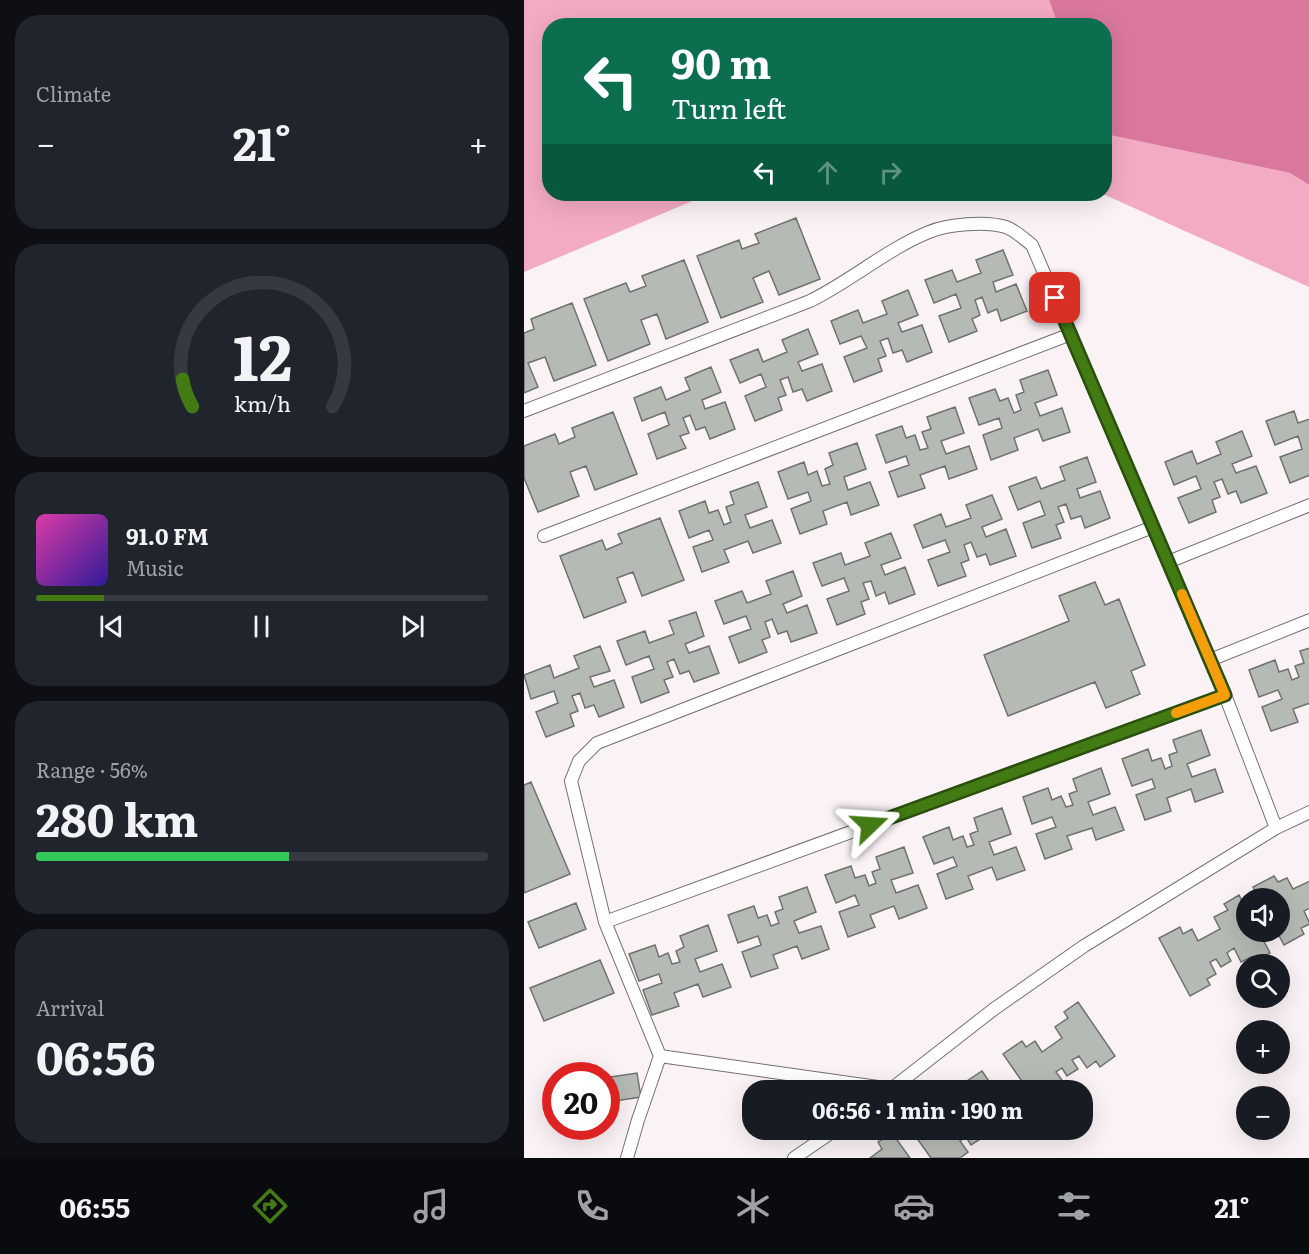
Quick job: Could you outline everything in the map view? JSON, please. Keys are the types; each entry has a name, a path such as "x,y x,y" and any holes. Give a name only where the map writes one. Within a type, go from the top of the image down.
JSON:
{"lane":[{"path":"524,411 810,301 833,290 930,231 981,222 1008,227 1032,245 1225,695 1276,828"},
{"path":"544,536 1071,334"},
{"path":"1168,562 1310,505"},
{"path":"628,1158 638,1120 660,1056 605,922 571,781 579,761 597,743 1153,527"},
{"path":"1210,660 1310,620"},
{"path":"605,922 1225,695"},
{"path":"904,1080 994,1009 1084,946 1276,828 1310,812"},
{"path":"660,1056 823,1080"},
{"path":"794,1158 820,1140"}],"shaded area":[{"path":"524,0 1049,0 1055,18 542,18 542,201 692,201 524,272"},
{"path":"1049,0 1309,0 1309,185 1290,173 1112,135 1112,18 1055,18"},
{"path":"1112,135 1290,173 1309,185 1309,287 1112,198"}],"building":[{"path":"796,218 820,279 779,295 769,271 753,278 763,302 721,318 697,256 739,240 742,249 759,243 755,234"},
{"path":"1003,250 1013,275 993,282 996,292 1016,284 1027,311 1001,321 997,309 988,313 982,297 975,300 980,315 972,319 977,331 949,342 939,316 961,308 956,294 934,303 925,280 952,270 957,282 981,273 976,260"},
{"path":"684,260 708,322 666,339 657,314 641,320 650,344 608,361 584,299 626,283 630,292 646,286 642,276"},
{"path":"908,290 918,315 898,323 902,332 922,325 932,352 907,362 902,350 893,353 888,338 880,341 886,356 878,359 882,371 854,382 844,357 867,348 861,336 840,344 831,321 858,310 863,323 887,314 882,301"},
{"path":"572,303 596,365 554,381 545,357 528,363 538,387 524,393 524,333 534,329 531,319"},
{"path":"808,329 818,354 798,362 802,371 822,364 832,391 807,401 802,389 793,392 788,377 780,380 786,395 778,398 782,410 755,421 745,396 766,387 761,374 740,383 730,360 758,349 763,362 787,352 782,340"},
{"path":"711,367 721,392 702,400 705,409 725,402 735,429 710,439 705,427 696,430 690,415 683,418 689,433 680,436 686,448 657,459 648,434 669,425 665,412 642,421 634,398 661,387 666,400 690,390 685,378"},
{"path":"1048,370 1057,395 1035,403 1040,416 1062,408 1070,432 1043,441 1038,429 1014,438 1018,450 991,460 983,435 1002,428 999,418 979,425 969,398 995,389 1000,401 1008,398 1014,413 1021,410 1016,395 1024,392 1020,380"},
{"path":"955,407 964,433 941,441 946,454 969,446 977,469 949,479 945,466 920,475 925,488 898,497 889,472 909,465 906,456 886,463 876,435 902,426 906,438 915,435 920,450 928,448 922,432 931,429 927,417"},
{"path":"1294,411 1298,423 1310,419 1310,475 1290,483 1280,457 1302,449 1298,436 1275,445 1266,421"},
{"path":"613,412 637,474 595,490 586,466 570,472 579,496 538,512 524,478 524,446 555,434 559,444 575,437 572,428"},
{"path":"1242,431 1252,456 1232,464 1236,473 1256,466 1267,493 1241,503 1236,491 1228,494 1222,479 1214,482 1220,497 1212,500 1216,512 1189,523 1178,498 1201,489 1196,476 1174,485 1165,462 1192,451 1197,464 1221,454 1216,442"},
{"path":"857,443 866,469 844,477 848,490 870,482 879,505 851,515 847,502 823,511 827,524 800,534 791,509 811,501 808,492 788,499 778,472 804,462 808,475 817,471 822,486 830,484 825,469 833,465 829,453"},
{"path":"1087,457 1096,482 1077,489 1080,498 1100,491 1110,518 1085,528 1081,516 1071,519 1066,504 1058,507 1064,522 1056,525 1061,538 1032,548 1023,523 1045,515 1040,501 1018,510 1009,487 1036,477 1041,489 1065,480 1060,467"},
{"path":"758,482 767,507 745,515 750,528 772,520 781,543 753,553 748,541 724,550 729,562 702,572 693,547 713,540 709,530 689,538 679,511 705,501 709,513 718,510 724,525 731,522 726,507 734,504 730,492"},
{"path":"992,495 1002,519 982,527 986,537 1006,529 1016,556 990,565 986,554 977,557 971,542 964,545 969,560 961,563 966,576 938,586 928,560 950,552 945,540 923,548 914,525 941,514 946,527 971,518 966,505"},
{"path":"660,518 684,580 642,596 633,572 617,578 626,602 584,618 560,556 602,540 606,550 622,543 618,534"},
{"path":"891,533 901,558 881,565 885,575 905,567 915,594 889,604 885,592 876,596 871,581 863,583 869,599 861,602 865,614 837,625 827,599 849,591 844,578 822,586 813,563 841,553 845,565 870,556 865,543"},
{"path":"793,571 802,596 783,604 787,613 807,605 817,633 791,642 787,631 778,634 772,619 765,622 770,637 762,640 767,652 739,663 729,637 751,629 746,616 724,624 715,601 742,591 747,603 771,594 766,581"},
{"path":"1095,582 1105,605 1119,599 1145,665 1131,671 1140,694 1106,708 1095,682 1008,716 984,655 1069,621 1059,596"},
{"path":"696,612 704,636 685,644 689,653 709,646 719,673 694,682 689,671 680,674 674,659 667,662 673,677 664,680 669,692 641,703 632,677 654,669 649,656 626,665 617,641 645,631 649,643 674,634 669,621"},
{"path":"600,646 610,671 590,677 594,687 614,680 624,707 599,717 594,705 585,708 580,693 572,696 578,711 570,714 574,726 546,737 536,712 558,703 554,691 531,699 524,675 550,665 554,678 579,668 574,656"},
{"path":"1310,648 1310,703 1293,709 1298,722 1271,731 1262,707 1282,699 1278,690 1259,697 1249,670 1275,660 1279,672 1288,669 1292,680 1299,677 1295,666 1304,663 1300,651"},
{"path":"1201,730 1210,755 1187,764 1192,777 1215,769 1223,792 1195,802 1191,789 1167,798 1171,811 1145,820 1136,795 1155,788 1152,779 1132,786 1122,759 1148,749 1152,761 1161,758 1165,769 1172,766 1169,755 1177,752 1173,740"},
{"path":"1101,768 1110,794 1088,802 1093,815 1115,807 1124,830 1096,840 1092,828 1067,836 1072,849 1045,859 1036,834 1056,827 1052,817 1032,824 1023,797 1048,788 1052,800 1061,796 1066,807 1073,805 1069,794 1077,791 1073,779"},
{"path":"531,782 570,874 524,893 524,785"},
{"path":"1002,808 1011,834 989,842 994,855 1016,847 1025,870 997,880 992,867 968,876 973,889 946,899 937,874 957,866 953,857 934,864 923,837 949,827 953,840 963,836 967,847 974,845 970,834 978,831 974,818"},
{"path":"904,847 913,873 891,880 896,893 918,885 927,908 899,919 894,906 870,915 875,927 848,937 839,912 859,905 855,895 836,903 825,875 851,866 855,878 865,875 869,886 876,883 872,872 880,869 876,857"},
{"path":"1274,876 1278,882 1287,878 1293,889 1310,881 1310,908 1304,911 1310,924 1301,928 1304,934 1290,942 1290,888 1253,887"},
{"path":"807,887 816,912 794,921 799,933 821,926 829,949 802,959 797,946 773,955 778,968 751,977 742,952 761,945 758,936 738,943 728,915 754,906 758,918 767,915 771,926 779,923 775,912 783,909 779,897"},
{"path":"1236,897 1236,942 1264,942 1270,953 1237,954 1234,948 1227,953 1231,961 1221,967 1216,959 1210,962 1216,974 1207,979 1210,985 1190,996 1159,938 1180,927 1183,934 1192,929 1198,941 1220,929 1214,917 1228,910 1224,904"},
{"path":"576,903 586,929 539,948 528,922"},
{"path":"708,925 717,951 695,959 700,972 722,964 731,987 703,997 698,984 674,993 679,1006 652,1015 643,990 662,983 659,974 639,981 629,954 655,945 659,957 668,953 672,964 680,962 676,951 684,947 680,936"},
{"path":"600,960 614,993 544,1021 530,988"},
{"path":"1078,1002 1115,1056 1100,1067 1096,1061 1087,1068 1079,1056 1072,1060 1078,1069 1067,1076 1062,1068 1056,1072 1062,1080 1021,1080 1003,1054 1022,1041 1026,1047 1035,1041 1042,1052 1062,1038 1055,1027 1068,1018 1064,1012"},
{"path":"982,1071 988,1080 968,1080"},
{"path":"637,1073 641,1097 620,1100 620,1076"},
{"path":"897,1140 910,1158 870,1158 882,1149 878,1142"},
{"path":"918,1140 962,1140 968,1152 960,1158 931,1158"},
{"path":"968,1140 979,1140 971,1145"}],"slow traffic":[{"path":"1176,713 1225,695 1182,594"}],"route":[{"path":"870,825 1225,695 1055,298"}]}
